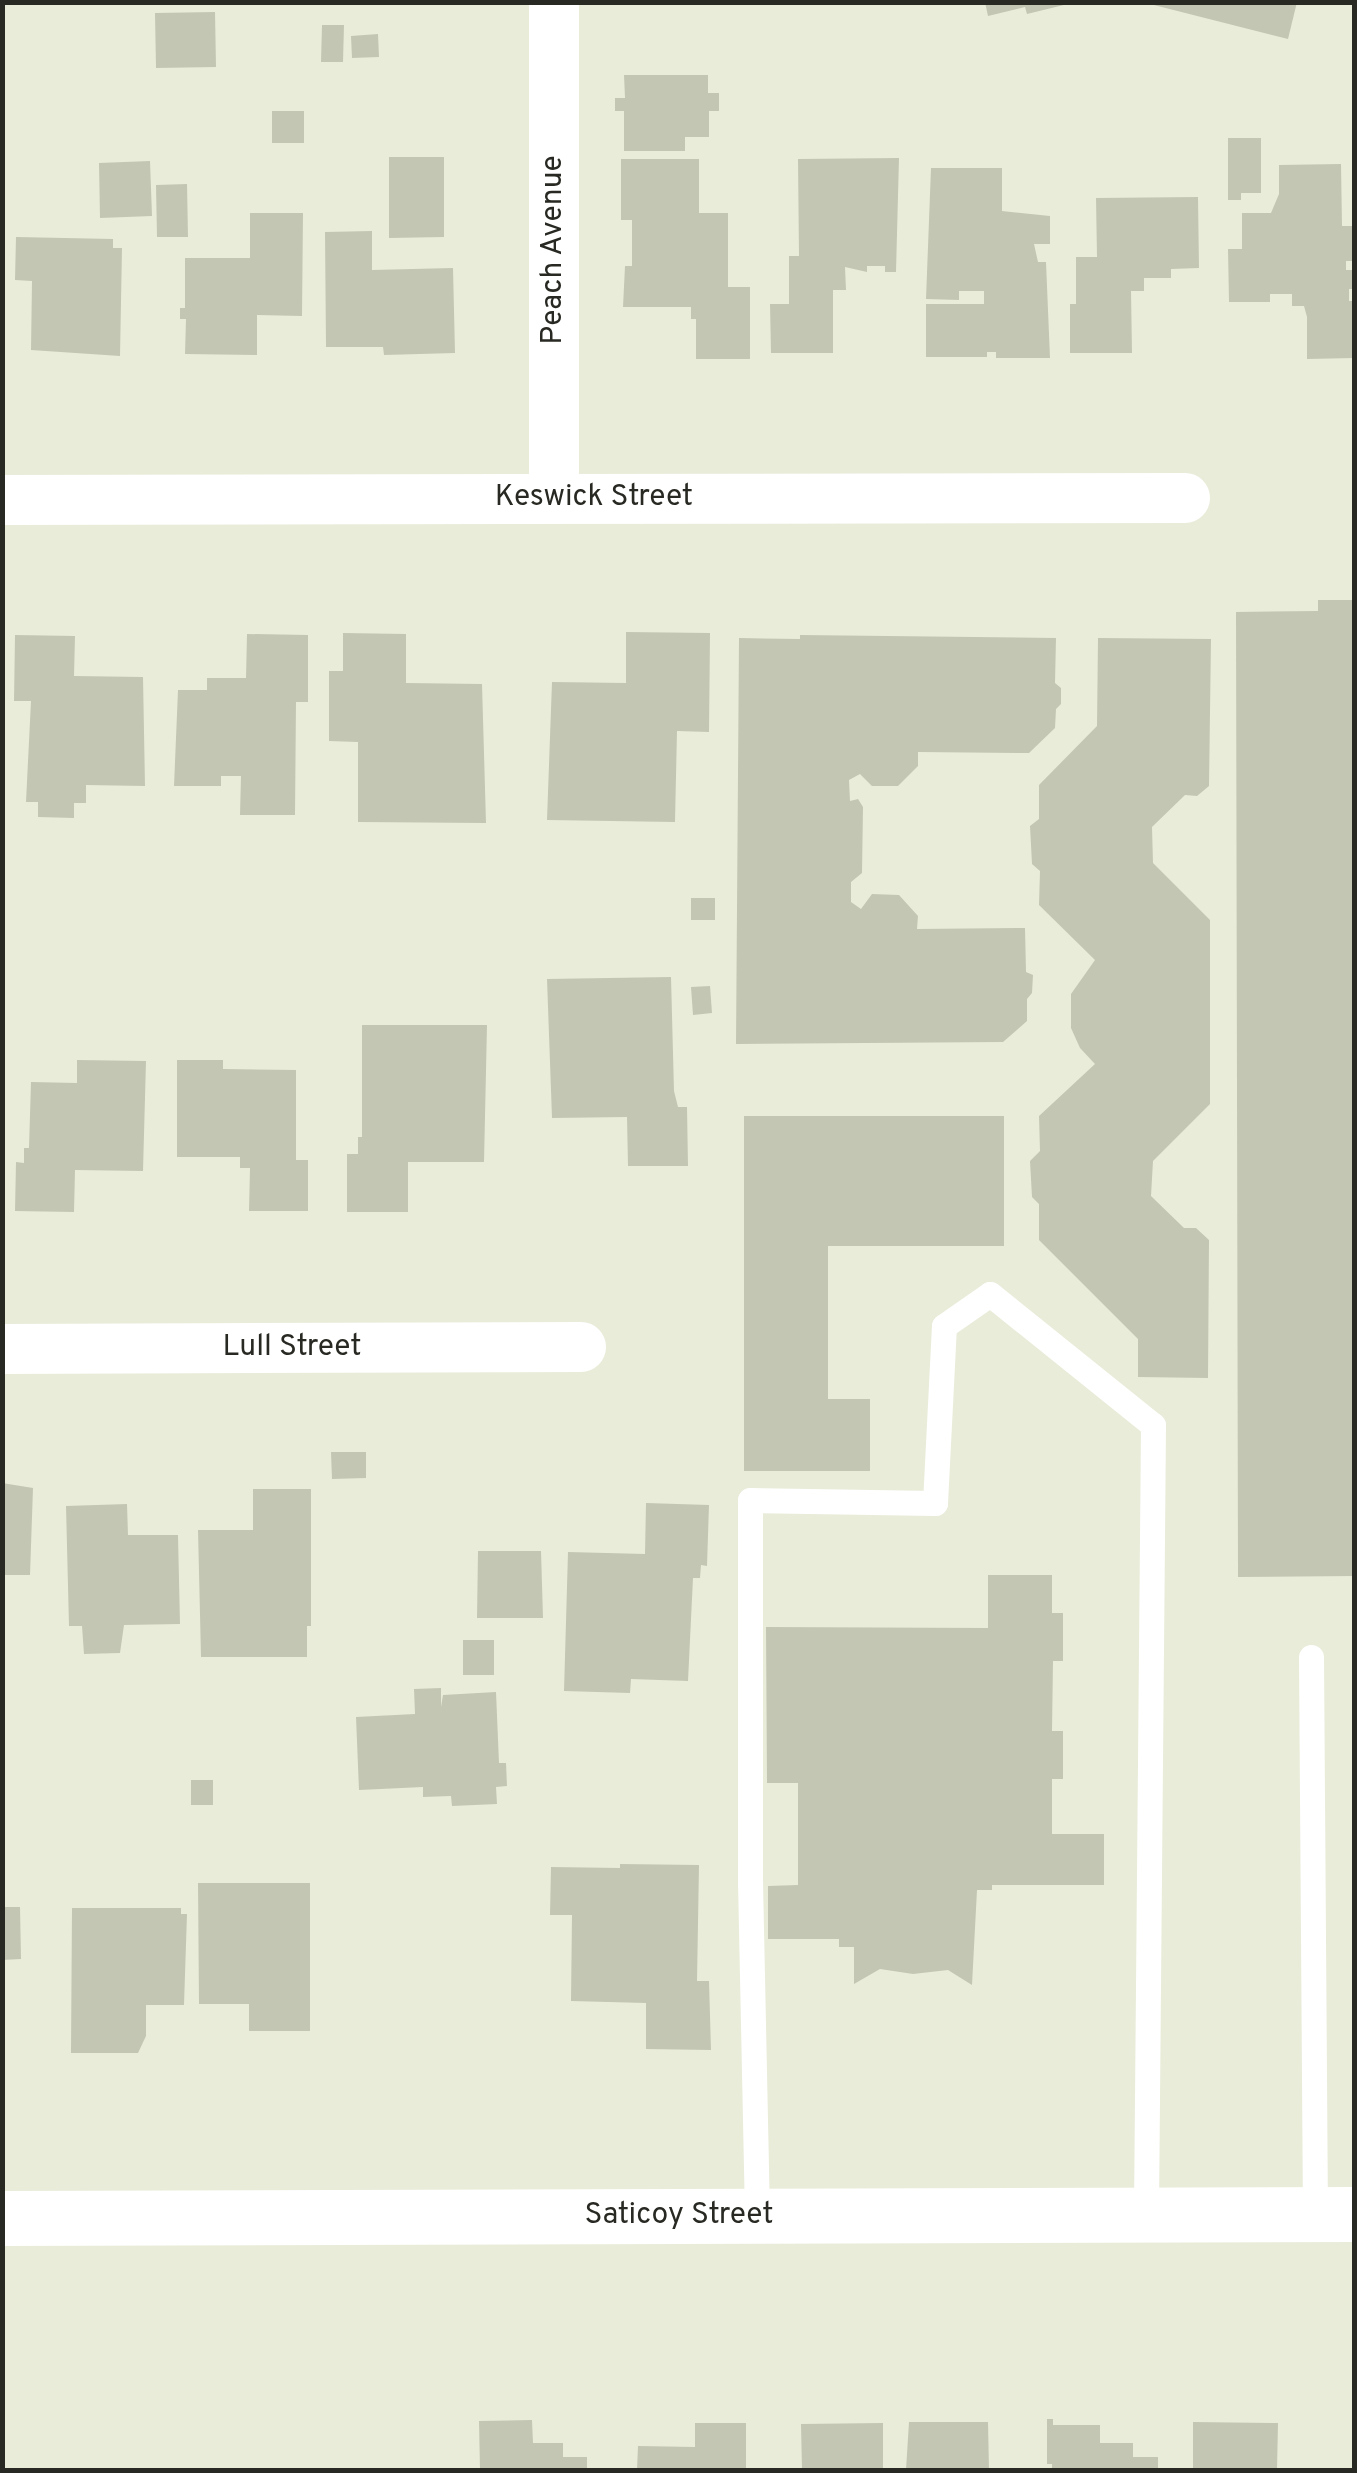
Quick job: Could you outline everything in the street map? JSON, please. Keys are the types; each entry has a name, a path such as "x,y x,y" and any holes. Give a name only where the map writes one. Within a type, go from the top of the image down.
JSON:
{"main road":[{"name":"Saticoy Street","path":"2,2218 1334,2214"}],"street":[{"name":"Peach Avenue","path":"554,2 554,498"},
{"name":"Keswick Street","path":"2,500 1186,498"},
{"name":"Lull Street","path":"2,1349 581,1347"}],"lane":[{"path":"757,2216 750,1883 750,1500 935,1504 944,1326 990,1294 1152,1425 1146,2214"},
{"path":"1312,1657 1334,2214"}],"building":[{"path":"985,2 1068,4 1027,14 1025,7 988,16"},
{"path":"1142,2 1297,2 1288,39"},
{"path":"215,12 216,67 156,68 155,13"},
{"path":"322,25 344,25 343,62 321,62"},
{"path":"378,34 379,57 352,58 351,36"},
{"path":"624,75 708,75 708,93 719,93 719,111 709,111 709,137 685,137 685,151 624,151 624,111 615,111 615,98 625,98"},
{"path":"272,111 304,111 304,143 272,143"},
{"path":"1228,138 1261,138 1261,193 1241,193 1241,200 1228,200"},
{"path":"389,157 444,157 444,237 389,238"},
{"path":"899,158 896,272 885,272 885,266 867,266 867,272 845,267 846,290 833,290 833,353 771,353 770,304 789,304 789,256 799,256 798,159"},
{"path":"621,159 699,159 699,213 728,213 728,287 750,287 750,359 696,359 696,319 691,319 691,307 623,307 625,266 632,266 632,220 621,220"},
{"path":"150,161 152,216 100,218 99,163"},
{"path":"1341,164 1342,226 1354,226 1354,261 1346,261 1346,270 1354,270 1354,289 1349,289 1349,301 1354,301 1354,358 1307,359 1307,317 1304,306 1292,306 1292,294 1270,294 1270,302 1229,302 1228,249 1242,249 1242,213 1271,213 1279,194 1279,165"},
{"path":"931,168 1002,168 1002,211 1050,216 1050,244 1034,244 1038,262 1046,262 1050,358 996,358 996,352 987,352 987,357 926,357 926,304 984,304 984,291 959,291 959,300 926,299"},
{"path":"187,184 188,237 157,237 156,185"},
{"path":"1198,197 1199,268 1171,269 1171,278 1144,278 1144,291 1131,291 1132,353 1070,353 1070,304 1076,304 1076,257 1097,257 1096,198"},
{"path":"250,213 303,213 302,316 257,315 257,355 185,354 186,319 180,319 180,308 185,308 185,258 250,258"},
{"path":"372,231 372,270 453,268 455,353 384,355 383,347 326,347 325,232"},
{"path":"16,237 113,239 113,248 122,248 120,356 31,350 32,281 15,280"},
{"path":"1318,600 1354,600 1354,1576 1238,1577 1236,612 1318,611"},
{"path":"626,632 710,633 709,732 677,731 675,822 547,820 552,682 626,683"},
{"path":"343,633 406,634 406,683 482,684 486,823 358,822 358,742 329,741 329,671 343,671"},
{"path":"247,634 308,635 308,702 296,702 295,815 240,815 241,776 221,776 221,786 174,786 178,690 207,690 207,678 246,678"},
{"path":"15,635 75,636 74,676 143,677 145,786 86,785 86,803 74,803 74,818 38,817 38,802 26,802 31,701 14,701"},
{"path":"800,635 1056,638 1055,683 1061,688 1061,704 1056,709 1055,728 1029,753 918,752 918,766 898,786 872,786 860,774 849,780 850,801 858,799 863,807 862,873 851,882 851,902 861,909 872,894 899,895 918,916 917,929 1025,928 1026,972 1033,975 1027,1021 1003,1042 736,1044 739,638 800,639"},
{"path":"1098,638 1211,639 1209,786 1197,796 1185,795 1152,827 1153,863 1210,920 1210,1104 1153,1161 1151,1196 1184,1228 1196,1228 1209,1240 1208,1378 1138,1377 1138,1339 1039,1240 1039,1204 1032,1197 1030,1161 1040,1151 1039,1116 1095,1064 1080,1048 1071,1028 1071,994 1095,960 1039,905 1040,871 1032,864 1030,826 1039,819 1039,785 1097,726"},
{"path":"691,898 715,898 715,920 691,920"},
{"path":"671,977 674,1091 678,1107 687,1107 688,1166 628,1166 627,1117 552,1118 547,979"},
{"path":"710,986 712,1013 693,1015 691,987"},
{"path":"362,1025 487,1025 484,1162 408,1162 408,1212 347,1212 347,1154 358,1154 358,1137 362,1137"},
{"path":"77,1060 146,1061 143,1171 75,1170 74,1212 15,1211 16,1162 24,1163 24,1148 29,1148 31,1082 77,1083"},
{"path":"177,1060 223,1060 223,1069 296,1070 296,1160 308,1160 308,1211 249,1211 250,1168 240,1168 240,1157 177,1157"},
{"path":"744,1116 1004,1116 1004,1246 828,1246 828,1399 870,1399 870,1471 744,1471"},
{"path":"331,1452 366,1452 366,1478 332,1479"},
{"path":"2,1483 33,1488 30,1575 2,1575"},
{"path":"253,1489 311,1489 311,1626 307,1626 307,1657 201,1657 198,1530 253,1530"},
{"path":"646,1503 709,1505 707,1566 701,1565 700,1578 693,1578 688,1681 631,1679 630,1693 564,1691 568,1552 645,1554"},
{"path":"127,1504 128,1535 178,1535 180,1624 124,1625 120,1653 84,1654 82,1626 69,1626 66,1506"},
{"path":"478,1551 541,1551 543,1618 477,1618"},
{"path":"988,1575 1052,1575 1052,1613 1063,1613 1063,1661 1053,1661 1052,1731 1063,1731 1063,1779 1052,1779 1052,1834 1104,1834 1104,1885 992,1885 992,1890 977,1890 972,1985 948,1970 913,1974 880,1969 854,1984 854,1947 839,1947 839,1939 768,1939 768,1886 798,1885 798,1783 767,1783 766,1627 988,1628"},
{"path":"463,1640 494,1640 494,1675 463,1675"},
{"path":"441,1688 441,1707 443,1695 496,1692 499,1763 506,1763 507,1786 496,1787 497,1804 452,1806 451,1796 423,1797 423,1787 359,1790 356,1717 415,1714 414,1689"},
{"path":"191,1780 213,1780 213,1805 191,1805"},
{"path":"620,1864 699,1865 697,1981 709,1981 711,2050 646,2049 646,2003 571,2001 572,1915 550,1915 551,1867 620,1868"},
{"path":"198,1883 310,1883 310,2031 249,2031 249,2004 199,2004"},
{"path":"2,1907 20,1907 21,1959 2,1960"},
{"path":"72,1908 181,1908 181,1914 187,1914 184,2005 146,2005 146,2036 138,2053 71,2053"},
{"path":"1047,2419 1053,2419 1053,2425 1100,2425 1100,2443 1133,2443 1133,2457 1158,2457 1158,2470 1052,2470 1052,2464 1047,2464"},
{"path":"532,2420 533,2443 563,2443 563,2457 587,2457 587,2470 480,2470 479,2421"},
{"path":"909,2422 988,2422 989,2470 906,2470"},
{"path":"1193,2422 1278,2423 1277,2470 1193,2470"},
{"path":"695,2423 746,2423 746,2470 637,2470 638,2446 695,2447"},
{"path":"883,2423 883,2470 802,2470 801,2424"}]}
